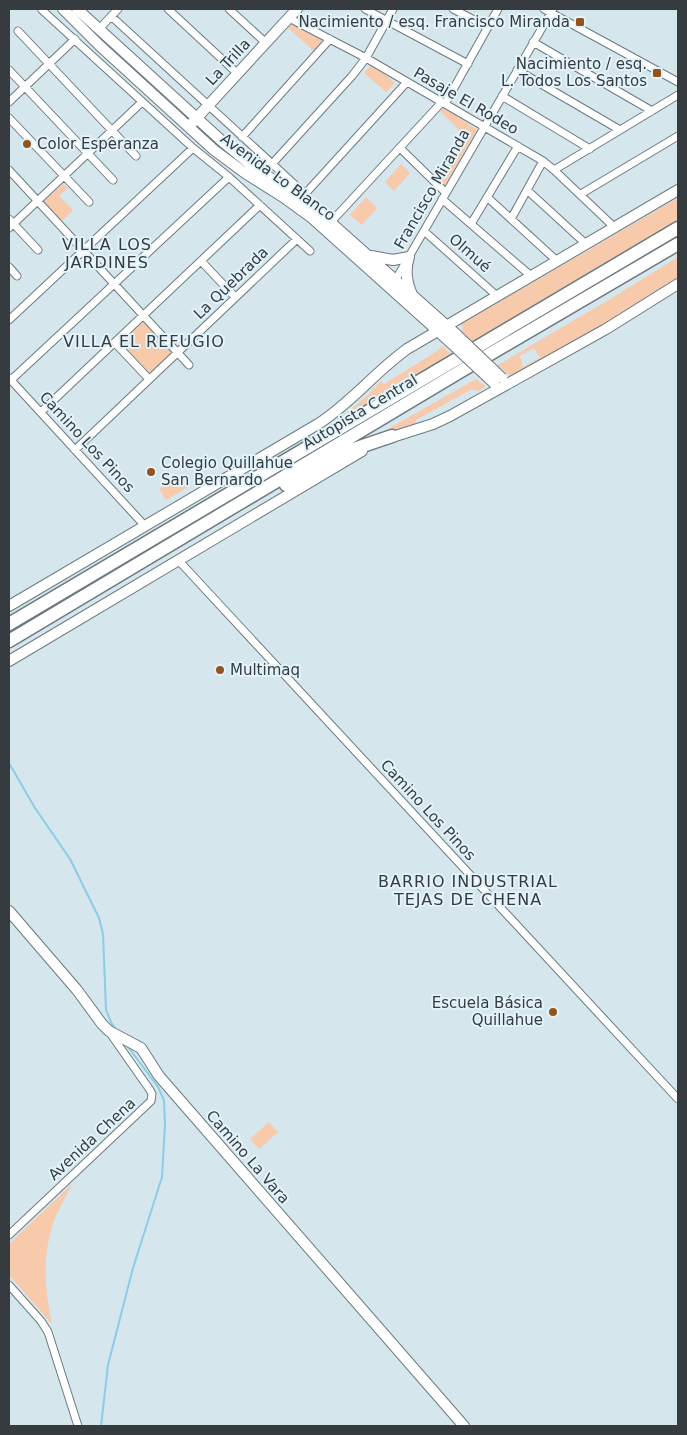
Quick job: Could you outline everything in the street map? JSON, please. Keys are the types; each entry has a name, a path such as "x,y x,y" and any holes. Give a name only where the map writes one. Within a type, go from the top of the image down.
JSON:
{"highway":[{"name":"Autopista Central","path":"9,624 678,228"},
{"name":"Autopista Central","path":"9,641 461,371 678,244"},
{"path":"222,514 261,499 348,451 392,436"}],"street":[{"name":"Avenida Lo Blanco","path":"63,9 99,45 233,165 302,210 395,292 442,328 501,383"},
{"name":"Avenida Lo Blanco","path":"77,9 243,159 307,199"},
{"path":"99,29 118,9"},
{"path":"168,9 238,74"},
{"path":"229,9 266,43"},
{"path":"365,9 468,64"},
{"path":"272,164 352,76 366,58 393,9"},
{"path":"453,9 488,27"},
{"path":"331,222 443,103 468,64 498,9"},
{"name":"Avenida Lo Blanco","path":"42,10 193,148 229,177 310,251"},
{"path":"549,10 678,82"},
{"name":"Francisco Miranda","path":"396,279 533,42 549,10"},
{"name":"La Trilla","path":"180,136 293,12"},
{"name":"Pasaje El Rodeo","path":"293,12 330,39 543,161 581,194 614,227"},
{"name":"Avenida Lo Blanco","path":"111,16 272,164 331,222 413,295 442,328"},
{"path":"18,31 136,156"},
{"path":"9,102 75,39"},
{"path":"242,137 330,39"},
{"path":"533,42 652,111"},
{"path":"9,70 113,180"},
{"path":"517,70 620,130"},
{"path":"307,199 407,82"},
{"path":"554,170 678,95"},
{"path":"502,96 590,149"},
{"path":"38,250 10,224 38,201 142,102"},
{"path":"9,118 89,202"},
{"path":"581,194 678,136"},
{"path":"471,224 518,146"},
{"path":"9,320 193,148"},
{"path":"400,148 471,224 530,276"},
{"path":"511,219 543,161"},
{"path":"9,170 189,366"},
{"path":"10,379 229,177"},
{"path":"527,190 586,244"},
{"path":"9,606 329,417 349,402 398,356 442,328 678,190"},
{"path":"487,197 557,261"},
{"path":"41,412 260,205"},
{"name":"Olmué","path":"424,231 498,296"},
{"name":"La Quebrada","path":"75,450 296,239"},
{"path":"368,255 386,260 398,260 409,257"},
{"path":"409,257 406,277 413,295"},
{"path":"201,261 235,297"},
{"path":"9,268 17,276"},
{"path":"395,292 394,284 396,279"},
{"path":"9,661 312,479 392,436 450,416 501,383 606,329 678,284"},
{"path":"114,342 149,379"},
{"name":"Camino Los Pinos","path":"10,379 145,526"},
{"name":"Camino Los Pinos","path":"179,560 678,1099"},
{"name":"Camino La Vara","path":"9,911 110,1030 141,1048 159,1076 464,1426"},
{"name":"Avenida Chena","path":"9,1235 151,1101 152,1094 150,1090 130,1064 110,1030"},
{"path":"9,1284 41,1321 48,1332 78,1426"}],"shaded area":[{"path":"294,21 325,38 314,51 288,28"},
{"path":"372,64 395,83 386,92 364,73"},
{"path":"444,107 477,130 445,186 433,173 466,137 440,111"},
{"path":"401,164 410,173 394,191 385,182"},
{"path":"63,184 68,188 59,196 73,210 61,222 43,202"},
{"path":"366,197 377,208 362,225 350,215"},
{"path":"678,198 678,222 475,344 462,332 463,327 461,324"},
{"path":"678,257 678,280 578,340 511,377 498,365","holes":["534,348 540,358 523,367 520,356"]},
{"path":"144,321 174,353 150,374 121,343"},
{"path":"442,346 453,356 344,422 341,418 381,381 384,384 439,350"},
{"path":"476,379 486,387 478,391 472,389 416,420 415,425 404,431 379,434"},
{"path":"181,476 188,487 166,500 159,489"},
{"path":"269,1122 278,1132 259,1149 250,1139"},
{"path":"72,1184 54,1221 47,1251 46,1288 52,1324 9,1275 9,1244"}],"waterway":[{"path":"9,763 35,808 70,859 99,918 103,934 106,1010 116,1030"},
{"path":"101,1426 108,1365 133,1268 162,1177 165,1124 164,1100 158,1087 126,1044"}],"place":[{"name":"Nacimiento / esq. Francisco Miranda","path":"580,22"},
{"name":"Nacimiento / esq. L. Todos Los Santos","path":"657,73"},
{"name":"Color Esperanza","path":"27,144"},
{"name":"Colegio Quillahue San Bernardo","path":"151,472"},
{"name":"Multimaq","path":"220,670"},
{"name":"Escuela Básica Quillahue","path":"553,1012"}],"district":[{"name":"VILLA LOS JARDINES","path":"107,253"},
{"name":"VILLA EL REFUGIO","path":"144,341"},
{"name":"BARRIO INDUSTRIAL TEJAS DE CHENA","path":"468,890"}]}
